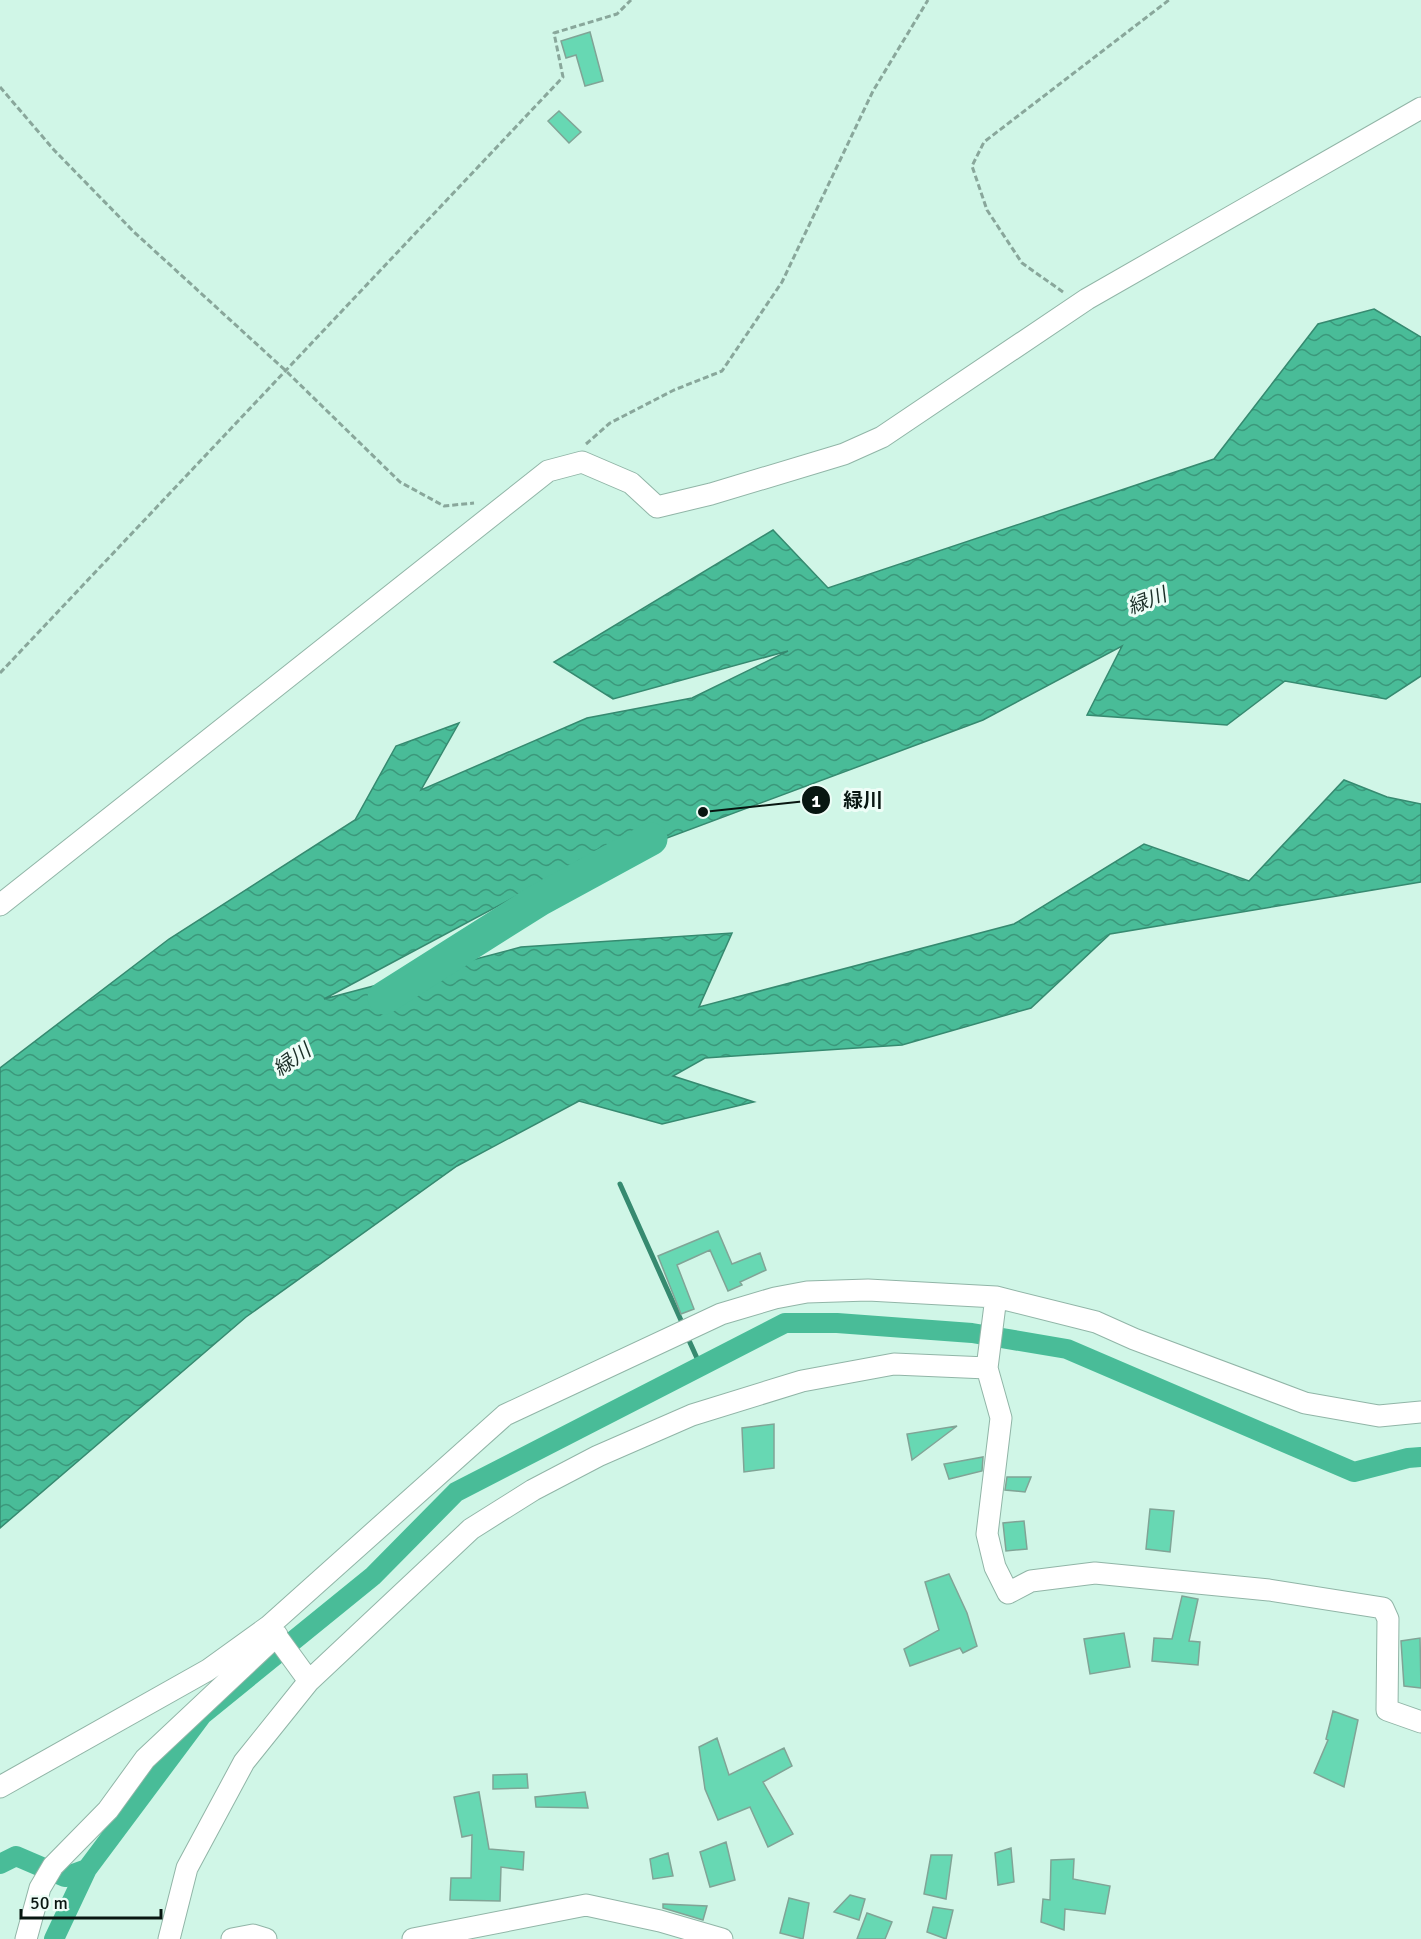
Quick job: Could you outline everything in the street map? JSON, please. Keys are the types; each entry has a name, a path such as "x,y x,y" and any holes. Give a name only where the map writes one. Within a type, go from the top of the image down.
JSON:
{"street":[{"path":"0,905 548,471 582,462 631,483 657,507 711,494 844,454 882,437 1087,299 1421,108"},
{"path":"26,1939 40,1887 53,1866 108,1810 145,1759 273,1630 505,1415 721,1314 775,1298 807,1292 868,1290 996,1297 1096,1322 1134,1339 1305,1403 1379,1416 1421,1412"},
{"path":"996,1297 987,1368 1001,1418 987,1534 994,1567 1008,1593 1031,1581 1095,1573 1269,1590 1383,1608 1388,1619 1387,1710 1421,1722"},
{"path":"169,1939 187,1868 244,1762 309,1681 471,1529 533,1490 598,1456 692,1415 802,1381 894,1364 987,1368"},
{"path":"273,1630 309,1681"},
{"path":"0,1787 208,1670 273,1630"},
{"path":"413,1939 586,1905 660,1921 722,1939"},
{"path":"232,1939 253,1935 266,1939"}],"path":[{"path":"0,673 563,77 554,33 617,14 631,0"},
{"path":"582,462 582,448 610,423 674,390 722,370 782,282 873,91 928,0"},
{"path":"1087,299 1058,290 1022,263 987,210 972,166 984,142 1169,0"},
{"path":"0,87 54,150 134,232 286,370 400,482 444,506 474,503"}],"water":[{"path":"1374,309 1421,337 1421,676 1386,699 1285,681 1227,725 1087,715 1122,646 983,720 528,890 324,999 521,947 732,933 699,1007 1014,924 1144,844 1249,881 1344,780 1387,797 1421,804 1421,882 1110,934 1031,1008 902,1045 705,1058 673,1076 754,1102 662,1124 579,1101 457,1166 246,1317 0,1528 0,1068 169,939 355,820 396,746 459,723 421,790 587,718 692,698 788,651 613,699 554,662 773,530 828,588 1214,459 1318,324"}],"building":[{"path":"590,32 603,81 585,86 576,55 566,58 561,41"},
{"path":"559,111 581,132 569,143 548,121"},
{"path":"718,1231 732,1264 760,1253 766,1270 740,1282 742,1285 728,1291 710,1250 677,1265 694,1309 681,1314 658,1256"},
{"path":"774,1424 774,1468 744,1472 742,1428"},
{"path":"957,1426 912,1460 907,1434"},
{"path":"983,1457 982,1471 949,1479 944,1464"},
{"path":"1007,1477 1031,1477 1025,1492 1005,1490"},
{"path":"1150,1509 1174,1511 1170,1552 1146,1549"},
{"path":"1024,1521 1027,1549 1006,1551 1003,1523"},
{"path":"949,1574 967,1613 977,1646 963,1653 960,1648 910,1666 904,1649 939,1630 925,1582"},
{"path":"1182,1596 1198,1599 1189,1641 1200,1642 1198,1665 1152,1661 1154,1638 1172,1639"},
{"path":"1124,1633 1130,1667 1090,1674 1084,1639"},
{"path":"1420,1638 1421,1688 1404,1686 1401,1641"},
{"path":"1333,1711 1358,1720 1344,1787 1314,1773 1328,1740 1326,1739"},
{"path":"717,1738 729,1775 784,1748 792,1766 763,1782 793,1834 768,1847 750,1807 718,1820 705,1789 699,1747"},
{"path":"527,1774 528,1788 493,1789 493,1775"},
{"path":"479,1792 489,1849 524,1852 523,1870 501,1867 500,1901 450,1900 451,1878 471,1878 472,1835 462,1837 454,1797"},
{"path":"585,1792 588,1808 536,1807 535,1797"},
{"path":"726,1842 735,1880 710,1887 700,1852"},
{"path":"1011,1848 1014,1882 998,1885 995,1853"},
{"path":"668,1853 673,1876 653,1879 650,1859"},
{"path":"931,1855 952,1855 946,1899 924,1894"},
{"path":"1074,1859 1073,1879 1110,1886 1105,1914 1065,1909 1064,1930 1041,1922 1043,1899 1050,1900 1051,1860"},
{"path":"850,1895 865,1899 859,1920 834,1912"},
{"path":"789,1898 809,1903 803,1939 780,1933"},
{"path":"663,1904 707,1906 703,1920 663,1908"},
{"path":"933,1907 953,1910 946,1939 927,1932"},
{"path":"867,1913 892,1922 885,1939 857,1939"}],"waterway":[{"name":"緑川","path":"384,998 539,900 651,839"},
{"path":"620,1184 684,1327"},
{"path":"54,1939 87,1869 202,1715 373,1576 456,1492 785,1323 837,1323 972,1333 1067,1349 1354,1472 1408,1458 1421,1457"},
{"path":"687,1336 701,1367"},
{"path":"0,1864 16,1856 65,1877 87,1869"}],"place":[{"name":"緑川","path":"703,812"}]}
